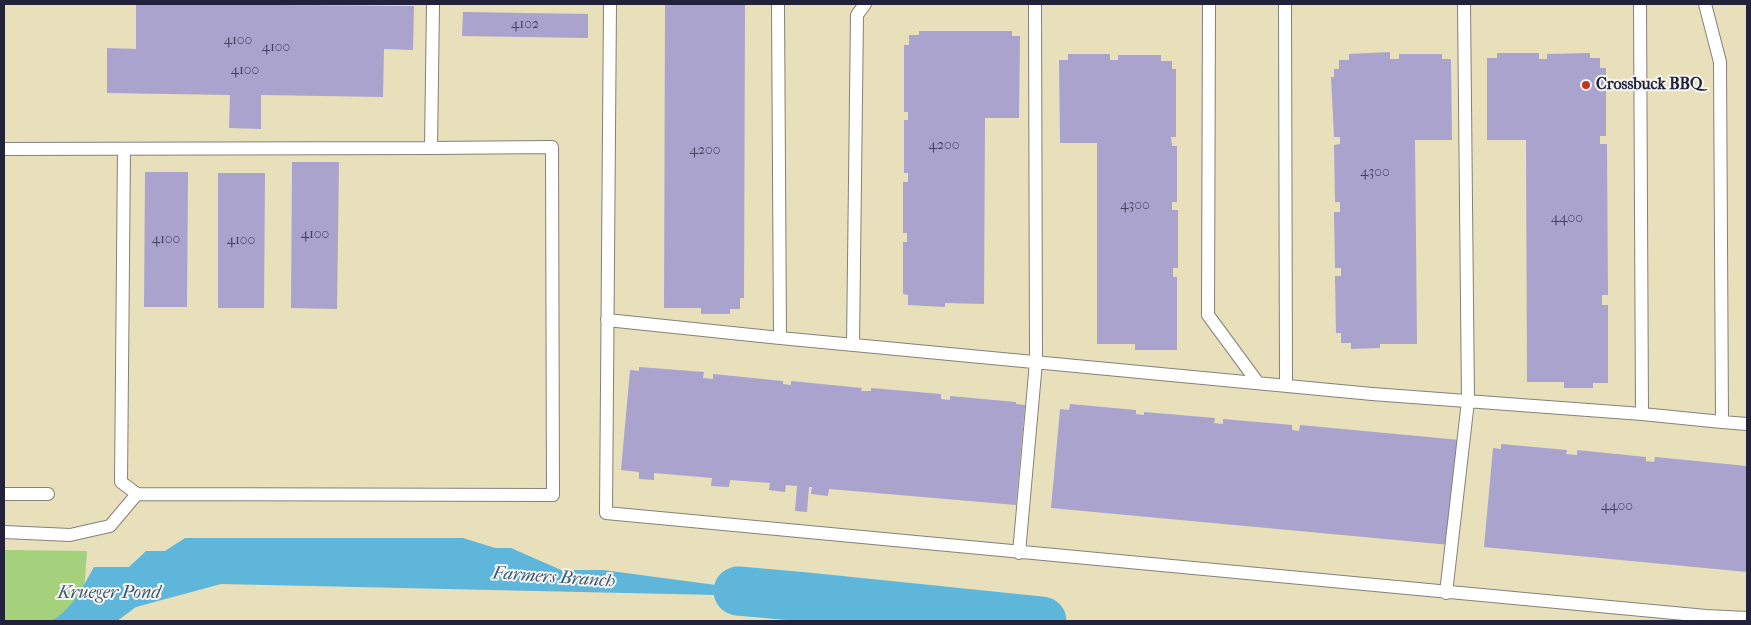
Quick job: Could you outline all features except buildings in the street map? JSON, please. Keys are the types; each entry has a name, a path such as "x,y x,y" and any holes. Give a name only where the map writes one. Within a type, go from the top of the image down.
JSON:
{"lane":[{"path":"431,148 433,4"},
{"path":"610,4 606,513 1446,593 1747,618"},
{"path":"778,4 780,338"},
{"path":"853,345 857,15 865,4"},
{"path":"1019,553 1036,362 1035,4"},
{"path":"1209,4 1208,315 1258,383"},
{"path":"1285,4 1286,386"},
{"path":"1446,593 1468,401 1464,4"},
{"path":"1640,4 1642,414"},
{"path":"1705,4 1720,62 1722,422"},
{"path":"4,149 552,147 553,495 137,494 122,482 124,149"},
{"path":"607,320 1286,386 1747,424"},
{"path":"4,494 48,494"},
{"path":"4,532 70,535 110,526 137,494"}],"green space":[{"path":"4,550 87,551 84,593 120,621 4,621"}],"water":[{"name":"Krueger Pond","path":"185,538 463,538 495,548 511,548 561,570 603,570 806,597 221,584 136,607 117,621 51,621 71,605 94,567 129,567 146,551 165,551"}],"waterway":[{"name":"Farmers Branch","path":"738,591 1042,621"}],"place":[{"name":"Crossbuck BBQ","path":"1586,85"}]}
